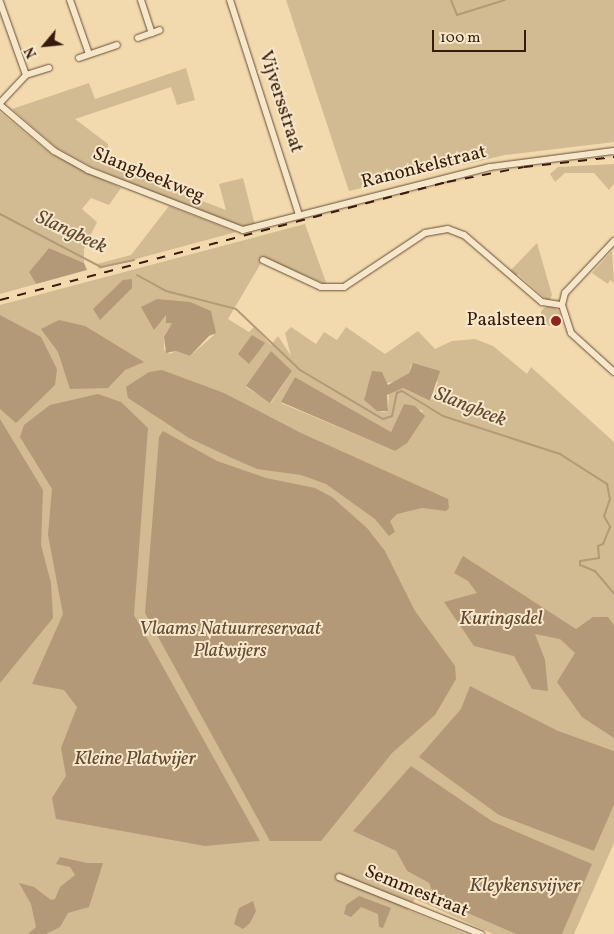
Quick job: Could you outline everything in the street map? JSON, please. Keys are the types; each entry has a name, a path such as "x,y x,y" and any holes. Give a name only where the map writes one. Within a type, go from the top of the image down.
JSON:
{"street":[{"path":"70,0 89,54"},
{"path":"141,0 152,33"},
{"name":"Vijversstraat","path":"230,0 299,215"},
{"path":"0,2 26,75"},
{"path":"138,38 160,30"},
{"path":"79,58 117,45"},
{"path":"0,104 26,75 50,68"},
{"name":"Slangbeekweg","path":"0,104 54,151 88,170 243,230"},
{"name":"Ranonkelstraat","path":"243,230 490,167 614,151"},
{"path":"263,260 322,287 344,287 425,233 448,229 464,235 542,302 562,305"},
{"path":"614,241 565,293 562,305 571,333 614,372"},
{"name":"Semmestraat","path":"339,877 482,934"}],"green space":[{"path":"286,0 614,0 614,142 505,155 349,191"},
{"path":"186,68 195,100 177,105 171,87 75,119 108,144 107,165 226,210 219,184 243,178 255,225 244,226 222,221 90,166 57,148 12,109 89,83 95,99"},
{"path":"0,112 51,154 121,188 109,205 91,198 82,209 97,222 84,249 84,263 49,248 29,272 36,284 0,294"},
{"path":"614,164 614,184 609,190 594,173 565,173 555,182 550,174 558,167"},
{"path":"169,206 236,232 99,269 97,264 131,255"},
{"name":"Vlaams Natuurreservaat Platwijers","path":"305,224 327,285 264,258 228,319 249,332 254,327 271,345 278,336 291,356 285,333 291,327 316,344 324,332 337,340 346,327 385,354 418,331 435,349 452,341 475,339 493,346 527,374 531,367 614,442 614,751 556,730 594,851 614,805 614,843 574,934 562,934 591,864 492,821 419,772 372,840 396,851 407,871 429,883 435,899 516,934 493,934 415,899 408,910 466,934 0,934 0,305","holes":["154,302 190,302 214,335 190,356 176,351 170,354 164,350 164,337 172,323 166,315 142,307","271,352 292,371 271,403 246,387","411,365 438,382 433,399 429,401 403,388 389,392 388,411 382,412 365,395 372,382 383,374 386,383 395,382 409,373","295,377 391,432 404,404 423,411 395,451 281,403"]},
{"path":"537,243 552,295 549,302 518,274 516,276 510,271"},
{"path":"612,251 614,283 610,280 608,284 592,273"},
{"path":"550,306 557,309 560,316 557,323 550,326 543,323 540,316 543,309"}],"water":[{"path":"49,248 84,263 87,270 36,284 29,272"},
{"path":"132,279 132,288 100,320 93,309 123,280"},
{"path":"157,299 190,302 211,311 216,333 209,336 190,356 176,351 166,353 164,337 172,323 166,323 166,315 154,330 141,307"},
{"path":"0,315 41,337 57,369 55,385 16,423 0,409"},
{"path":"59,320 85,326 144,362 125,370 108,388 70,389 58,352 41,329"},
{"path":"252,335 265,343 249,364 238,354"},
{"path":"271,351 292,371 270,403 246,386"},
{"path":"413,363 440,371 430,401 403,388 387,395 388,411 377,411 364,400 372,371 382,372 388,385 409,373"},
{"path":"162,370 224,393 301,433 448,499 449,508 446,511 422,508 397,514 390,521 395,532 389,536 375,519 326,484 301,475 257,469 189,438 128,398 126,387 149,372"},
{"path":"295,377 391,432 404,404 415,406 425,416 407,443 395,451 281,402"},
{"name":"Kleine Platwijer","path":"98,394 121,402 148,428 134,615 260,841 205,846 56,819 52,798 66,776 61,748 77,707 64,690 32,684 63,614 48,535 52,489 20,437 24,425 50,405"},
{"path":"0,419 43,490 41,545 51,583 53,618 0,683"},
{"path":"163,431 217,461 266,478 315,488 332,497 367,528 385,551 415,611 455,666 456,679 435,715 392,753 321,841 270,841 145,613 159,437"},
{"name":"Kuringsdel","path":"463,556 576,629 593,617 608,617 614,625 614,738 582,717 557,682 575,653 560,639 535,634 545,660 548,691 532,689 514,656 474,646 444,602 477,593 468,581 454,573"},
{"name":"Kleykensvijver","path":"470,686 556,730 614,751 614,805 594,851 499,815 419,757 461,709"},
{"name":"Kleykensvijver","path":"411,766 492,821 592,864 562,934 516,934 435,899 429,883 407,871 396,851 353,831"},
{"path":"60,857 87,863 103,863 89,907 68,913 60,927 46,934 28,934 36,927 31,904 19,883 34,887 51,900 55,899 60,887 75,875 70,867 56,864"},
{"path":"359,896 391,908 383,928 379,927 378,914 361,907 351,917 344,914 346,905"},
{"path":"253,901 256,911 250,923 243,929 234,924 239,908"}],"waterway":[{"path":"451,0 457,15 505,0"},
{"name":"Slangbeek","path":"0,214 101,267 134,260"},
{"name":"Slangbeek","path":"137,275 166,291 236,309 300,370 383,419 392,416 397,393 402,391 443,416 560,454 607,484 610,499 604,516 610,527 603,544 598,546 599,558 580,561 580,565 595,571 614,594"}],"railway":[{"path":"0,300 447,182 524,167 614,157"}],"place":[{"name":"Paalsteen","path":"556,321"}]}
